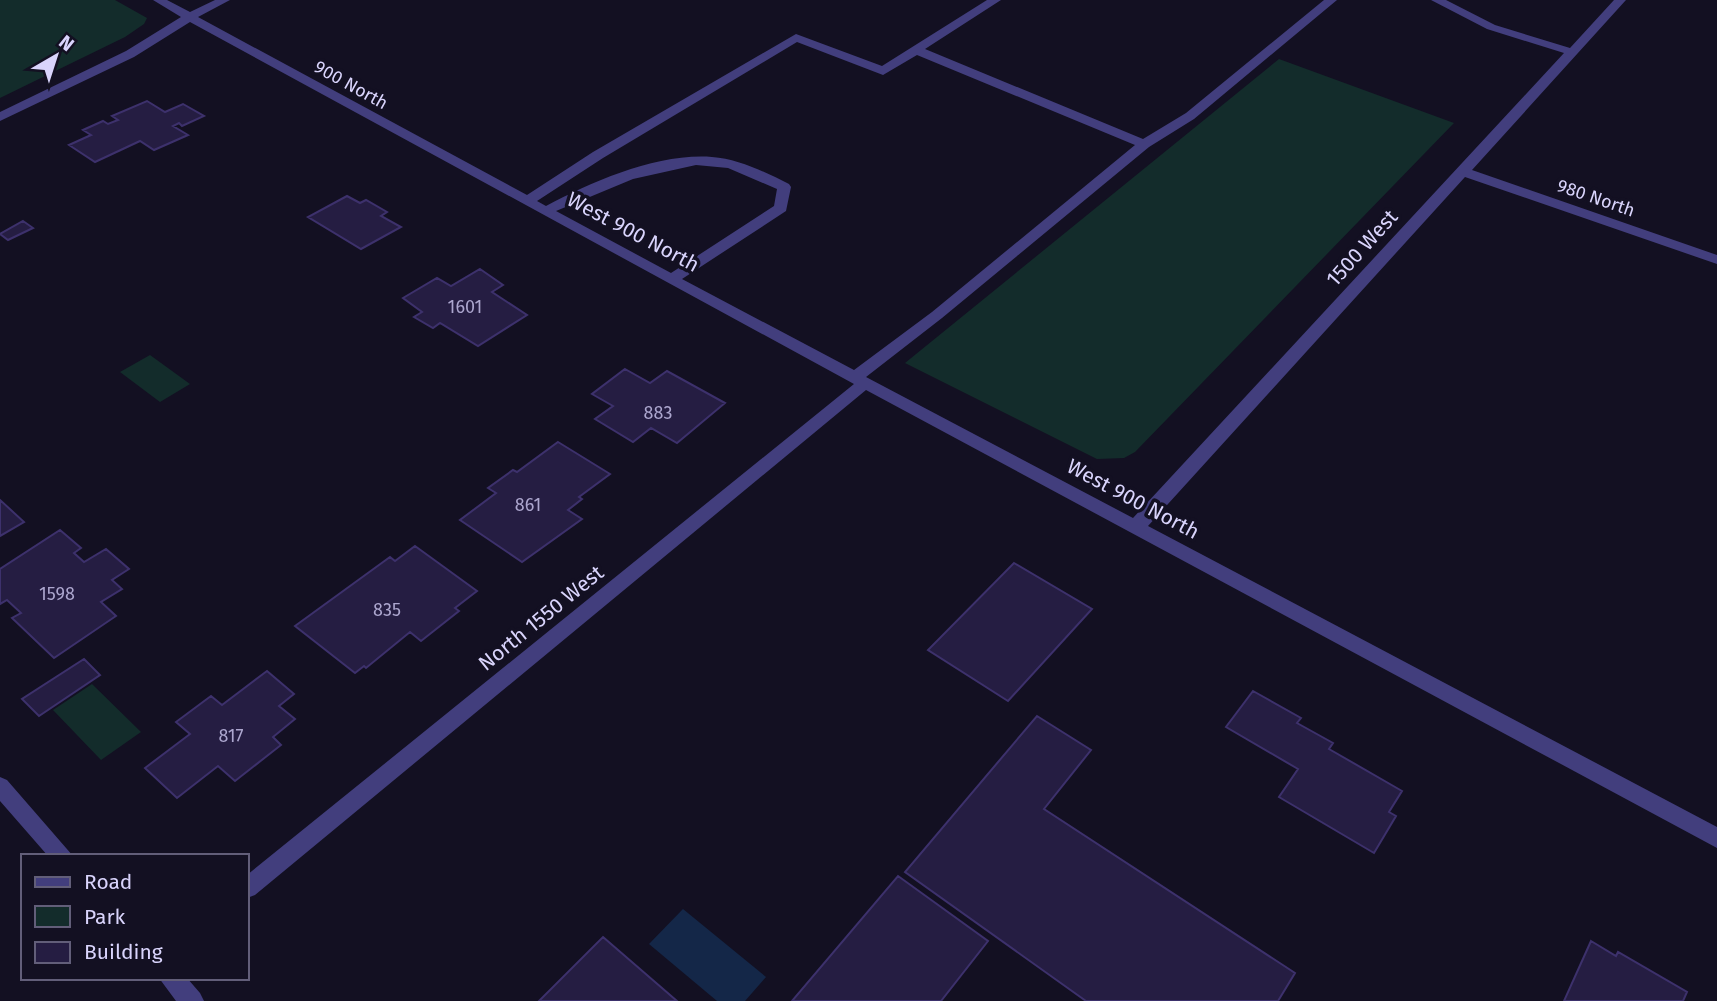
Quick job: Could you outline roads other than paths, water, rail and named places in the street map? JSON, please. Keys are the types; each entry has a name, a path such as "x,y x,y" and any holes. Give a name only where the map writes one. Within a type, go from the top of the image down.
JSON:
{"street":[{"name":"900 North","path":"159,0 527,201"},
{"path":"0,117 130,54 189,17 224,0"},
{"path":"527,201 598,155 796,38 883,71 995,0"},
{"name":"North 1550 West","path":"248,887 1144,144 1190,116 1332,0"},
{"path":"1437,0 1491,27 1572,52"},
{"name":"1500 West","path":"1137,526 1620,0"},
{"path":"916,50 1144,144"},
{"path":"546,211 571,197 674,164 711,160 747,168 784,187 781,208 672,279"},
{"name":"980 North","path":"1462,171 1717,260"},
{"name":"West 900 North","path":"527,201 1717,838"},
{"path":"0,786 60,854"},
{"path":"173,980 192,1001"}],"water":[{"path":"683,909 766,977 745,1001 717,1001 649,944"}]}
